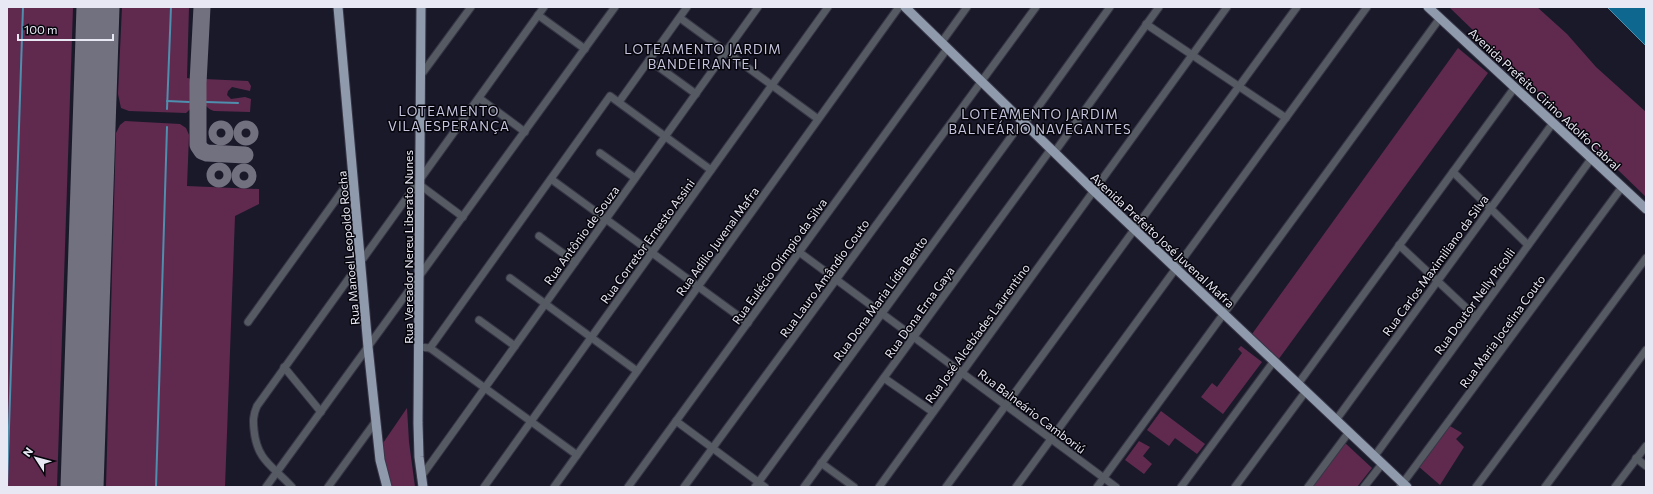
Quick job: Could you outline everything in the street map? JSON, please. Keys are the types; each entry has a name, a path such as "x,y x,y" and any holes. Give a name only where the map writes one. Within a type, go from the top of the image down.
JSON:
{"main road":[{"name":"Rua Manoel Leopoldo Rocha","path":"338,7 368,347 380,460 387,487"},
{"name":"Rua Vereador Nereu Liberato Nunes","path":"421,7 418,441 423,487"},
{"name":"Avenida Prefeito José Juvenal Mafra","path":"905,7 1134,230 1306,391 1403,486"},
{"name":"Avenida Prefeito Cirino Adolfo Cabral","path":"1428,7 1646,209"}],"street":[{"path":"421,75 471,7"},
{"path":"292,487 264,460 256,448 253,422 256,406 420,181 544,7"},
{"path":"266,487 615,7"},
{"path":"619,102 687,7"},
{"name":"Rua Antônio de Souza","path":"421,477 757,7"},
{"name":"Rua Corretor Ernesto Assini","path":"484,487 828,7"},
{"name":"Rua Adílio Juvenal Mafra","path":"554,487 899,7"},
{"name":"Rua Eulécio Olímpio da Silva","path":"628,487 799,252 944,46 967,7"},
{"name":"Rua Lauro Amândio Couto","path":"684,487 1036,7"},
{"name":"Rua Dona Maria Lídia Bento","path":"757,485 1016,130 1033,114 1110,7"},
{"name":"Rua Dona Erna Gaya","path":"804,487 1159,7"},
{"name":"Rua José Alcebíades Laurentino","path":"879,487 1227,7"},
{"path":"946,487 1297,7"},
{"path":"1016,487 1367,7"},
{"path":"538,15 585,49"},
{"path":"680,18 818,119"},
{"path":"1097,487 1440,18"},
{"path":"1146,24 1286,118"},
{"path":"649,60 696,94"},
{"path":"1298,384 1515,87"},
{"path":"430,348 610,96 711,170"},
{"path":"479,98 525,132"},
{"name":"Rua Carlos Maximiliano da Silva","path":"1336,420 1553,122"},
{"path":"600,153 635,178"},
{"name":"Rua Doutor Nelly Picolli","path":"1374,457 1592,159"},
{"path":"1453,172 1528,245"},
{"path":"248,322 353,176"},
{"path":"550,179 748,323"},
{"path":"420,181 463,216"},
{"name":"Rua Maria Jocelina Couto","path":"1403,486 1622,187"},
{"path":"539,236 575,262"},
{"path":"1399,245 1476,317"},
{"name":"Rua Balneário Camboriú","path":"799,252 1116,487"},
{"path":"1476,487 1646,258"},
{"path":"510,278 637,371"},
{"path":"479,320 515,346"},
{"path":"419,347 430,348 577,455"},
{"path":"1545,487 1646,350"},
{"path":"1181,487 1274,361"},
{"path":"284,367 321,412"},
{"path":"884,378 933,412"},
{"path":"1235,487 1306,391"},
{"path":"328,487 376,421"},
{"path":"676,421 713,448 757,485 765,487"},
{"path":"1308,487 1349,432"},
{"path":"1615,487 1646,446"},
{"path":"1636,458 1646,466"},
{"path":"822,464 854,487"},
{"path":"1364,487 1382,464"}],"shaded area":[{"path":"7,7 73,7 57,487 7,487"},
{"path":"122,7 189,7 187,78 193,79 193,102 186,113 129,111 121,108 118,94"},
{"path":"1449,7 1537,7 1567,34 1596,67 1646,112 1646,197"},
{"path":"1458,48 1488,73 1278,360 1252,334"},
{"path":"204,79 248,81 251,86 250,91 232,87 228,91 227,95 231,99 245,97 251,99 250,112 214,111 209,109 203,98"},
{"path":"125,121 180,124 186,128 189,135 187,186 259,189 259,204 235,216 225,487 106,487 116,133 120,125"},
{"path":"1241,346 1262,362 1223,414 1201,397 1212,383 1217,387 1242,353 1238,349"},
{"path":"407,408 409,442 415,487 390,487 381,446"},
{"path":"1161,411 1205,444 1197,454 1175,438 1169,446 1147,430"},
{"path":"1448,425 1462,433 1456,439 1464,447 1440,485 1418,466"},
{"path":"1139,441 1150,447 1143,456 1152,464 1144,474 1125,460"},
{"path":"1344,442 1372,468 1357,487 1310,487"}],"water":[{"path":"1607,7 1646,7 1646,46"}],"waterway":[{"path":"7,487 23,7"},
{"path":"167,109 171,7"},
{"path":"167,101 189,102"},
{"path":"206,102 238,103"},
{"path":"156,487 167,127"}],"taxiway":[{"path":"97,53 98,7"},
{"path":"202,7 198,83 198,145 202,151 207,153 245,155"},
{"path":"221,129 224,130 225,133 224,136 221,137 218,136 217,133 218,130 221,129"},
{"path":"244,129 248,129 250,133 248,137 244,137 242,135 242,131 244,129"},
{"path":"217,171 221,171 223,175 221,179 217,179 215,177 215,173 217,171"},
{"path":"242,172 246,172 248,176 246,180 242,180 240,178 240,174 242,172"}],"runway":[{"path":"82,487 98,7"}],"district":[{"name":"LOTEAMENTO JARDIM BANDEIRANTE I","path":"703,56"},
{"name":"LOTEAMENTO VILA ESPERANÇA","path":"449,118"},
{"name":"LOTEAMENTO JARDIM BALNEÁRIO NAVEGANTES","path":"1040,122"}]}
